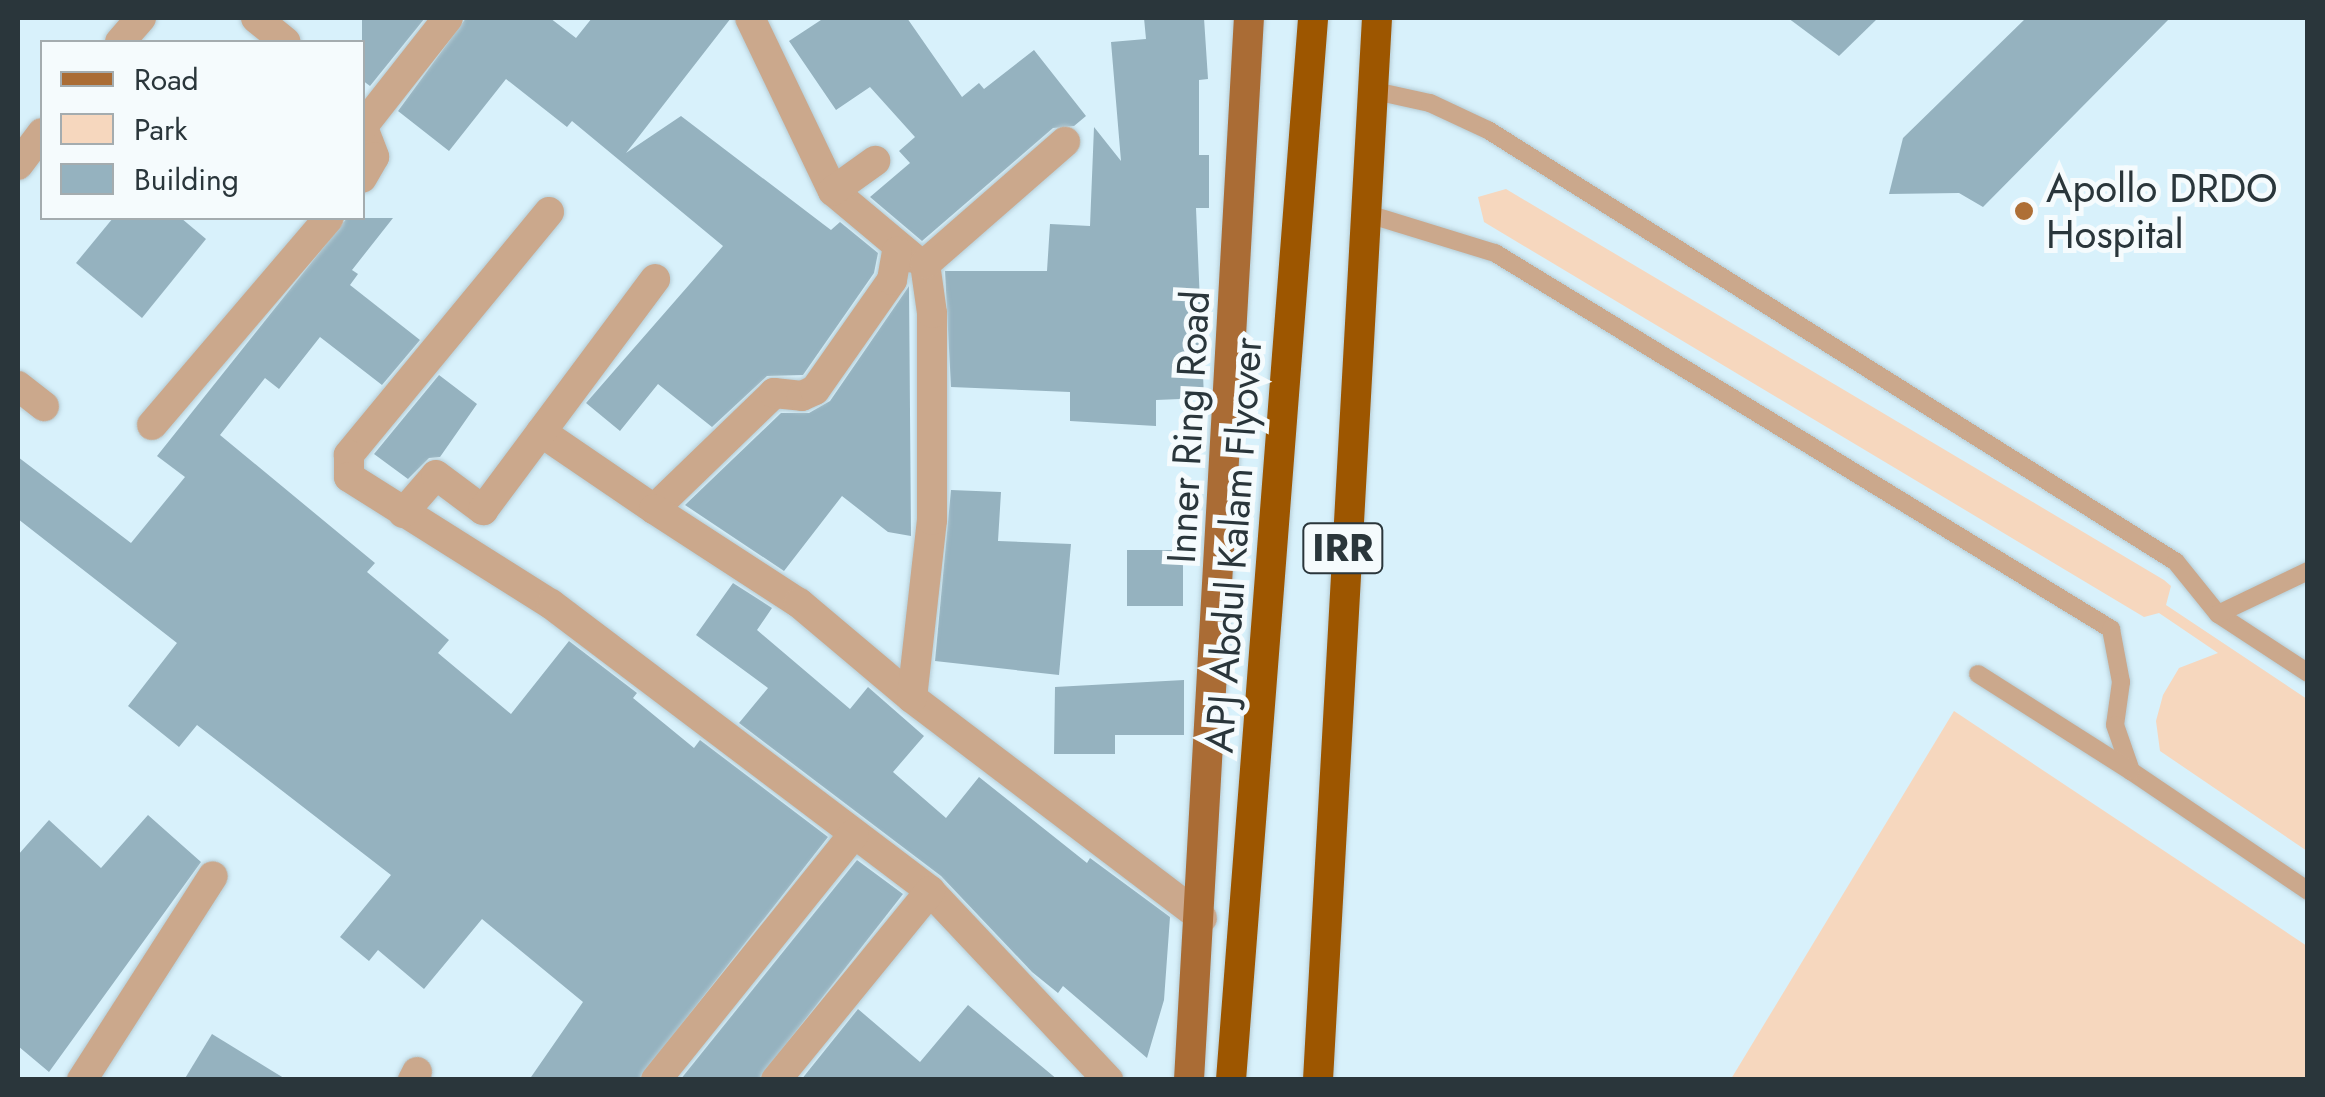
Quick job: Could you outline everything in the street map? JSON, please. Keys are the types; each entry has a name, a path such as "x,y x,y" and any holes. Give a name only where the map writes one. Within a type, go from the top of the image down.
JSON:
{"highway":[{"name":"APJ Abdul Kalam Flyover","path":"1231,1080 1313,18"},
{"name":"IRR","path":"1318,1080 1344,532 1368,214 1377,18"}],"main road":[{"name":"Inner Ring Road","path":"1189,1080 1202,918 1249,18"}],"street":[{"path":"122,40 141,18"},
{"path":"256,18 284,40"},
{"path":"365,123 448,18"},
{"path":"750,18 834,191 898,251 925,264"},
{"path":"365,132 374,157 365,173"},
{"path":"18,165 40,137"},
{"path":"925,264 1066,142"},
{"path":"834,191 876,161"},
{"path":"549,212 344,462 349,477 551,604 930,891 1108,1080"},
{"path":"152,425 327,220"},
{"path":"654,509 774,393 802,396 815,390 892,280 898,251"},
{"path":"912,698 932,520 932,314 925,264"},
{"path":"403,513 436,475 483,510 655,279"},
{"path":"18,386 44,406"},
{"path":"540,432 799,603 912,698 1202,918"},
{"path":"656,1080 854,834"},
{"path":"82,1080 213,876"},
{"path":"776,1080 930,891"}],"lane":[{"path":"1375,91 1430,103 1488,130 2176,562 2218,614 2308,673"},
{"path":"1368,214 1495,253 2111,629 2121,682 2115,725 2131,771"},
{"path":"2218,614 2308,571"},
{"path":"1978,674 2131,771 2308,891"}],"green space":[{"path":"1506,189 2164,580 2171,586 2166,605 2307,699 2307,851 2160,751 2156,721 2163,695 2179,668 2218,653 2159,613 2144,617 1484,222 1478,197"},
{"path":"1954,711 2307,946 2307,1079 1731,1079"}],"building":[{"path":"362,18 425,18 370,86 365,82"},
{"path":"466,18 550,18 576,38 592,18 731,18 626,153 681,116 831,230 840,222 878,253 874,273 803,375 767,376 712,427 658,384 620,431 586,403 723,246 572,121 567,127 506,79 449,151 398,111"},
{"path":"824,18 907,18 962,97 979,83 984,89 1034,50 1086,116 1074,126 1053,128 922,241 870,197 910,163 899,151 915,137 870,87 836,110 789,41"},
{"path":"1144,18 1204,18 1208,79 1199,80 1199,155 1209,155 1209,208 1196,208 1204,398 1156,400 1156,426 1070,421 1070,392 951,387 945,271 1047,271 1050,224 1090,226 1094,127 1121,161 1111,42 1146,39"},
{"path":"1788,18 1878,18 1839,56"},
{"path":"2026,18 2170,18 1983,207 1959,193 1889,194 1903,138"},
{"path":"393,218 352,270 358,274 350,285 420,340 382,385 320,337 279,389 265,378 220,435 375,563 367,572 449,640 438,653 511,714 569,641 637,693 633,698 694,748 700,740 828,837 638,1080 529,1080 583,1002 482,919 424,989 378,950 369,961 340,937 391,875 197,725 179,747 128,706 177,643 18,519 18,457 131,543 185,477 157,456 345,220"},
{"path":"111,220 183,220 206,239 142,318 76,263"},
{"path":"909,286 911,536 888,532 842,496 784,571 685,505 781,413 809,413 830,401"},
{"path":"439,375 477,404 440,457 429,458 408,479 374,454"},
{"path":"951,490 1001,492 998,541 1071,544 1059,675 935,661"},
{"path":"1127,550 1183,550 1183,606 1127,606"},
{"path":"733,583 772,608 757,630 850,709 868,687 924,736 893,772 946,818 979,777 1087,863 1090,858 1170,917 1164,1000 1147,1058 1063,986 1058,993 1032,972 941,876 739,723 768,688 696,635"},
{"path":"1184,680 1184,735 1115,735 1115,754 1054,754 1055,687"},
{"path":"148,815 201,862 49,1072 18,1046 18,855 49,820 101,868"},
{"path":"857,860 903,894 758,1080 680,1080"},
{"path":"968,1005 1058,1080 801,1080 858,1009 920,1062"},
{"path":"212,1034 287,1080 184,1080"}],"place":[{"name":"Apollo DRDO Hospital","path":"2024,211"}]}
